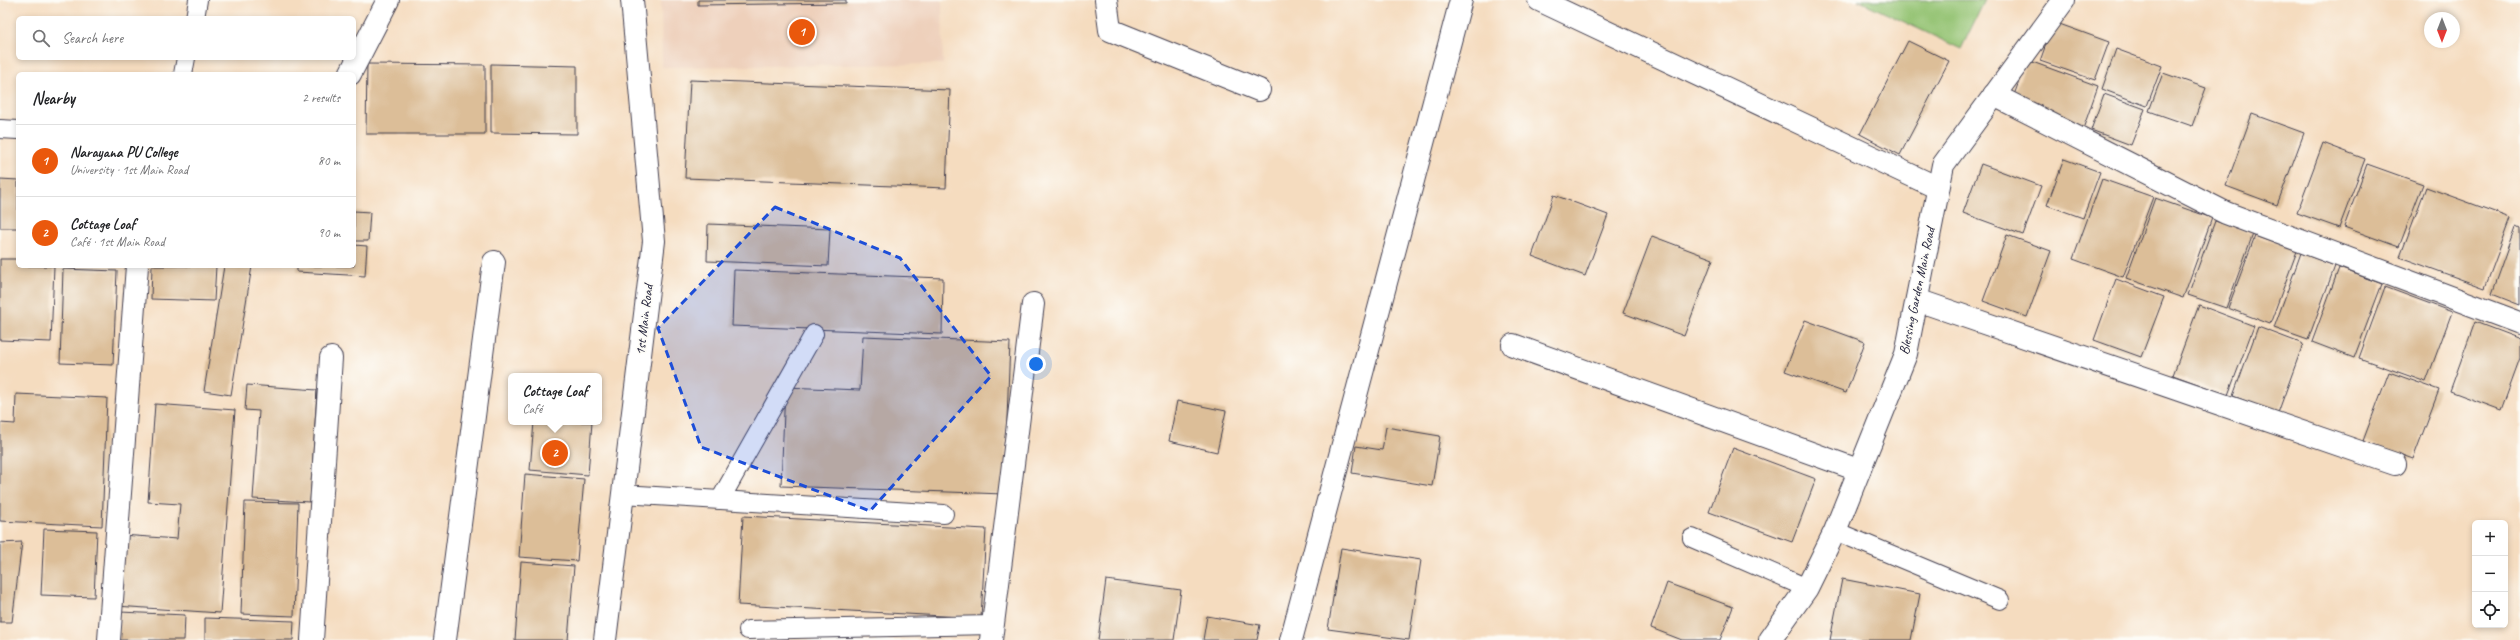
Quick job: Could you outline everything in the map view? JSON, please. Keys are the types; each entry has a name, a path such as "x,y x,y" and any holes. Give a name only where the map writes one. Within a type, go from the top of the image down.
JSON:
{"street":[{"path":"351,72 388,0"},
{"name":"1st Main Road","path":"605,640 654,242 632,0"},
{"path":"1106,0 1110,30 1259,90"},
{"path":"1291,640 1461,0"},
{"path":"1539,0 1938,188"},
{"name":"Blessing Garden Main Road","path":"1770,640 1807,588 1835,530 1906,354 1943,165 2064,0"},
{"path":"1994,95 2226,213 2520,322"},
{"path":"445,640 494,262"},
{"path":"109,640 137,268"},
{"path":"1917,300 2394,464"},
{"path":"992,632 1033,304"},
{"path":"1513,345 1858,470"},
{"path":"312,640 331,358"}],"lane":[{"path":"194,16 198,0"},
{"path":"183,72 186,60"},
{"path":"0,128 16,130"},
{"path":"720,500 814,334"},
{"path":"623,494 944,514"},
{"path":"1835,530 2000,600"},
{"path":"1692,538 1807,588"},
{"path":"748,630 992,632"}],"highlighted area":[{"path":"775,207 900,258 991,376 870,511 701,447 658,328"}],"shaded area":[{"path":"661,0 942,0 943,64 662,67"}],"green space":[{"path":"1858,0 1985,0 1961,49"}],"building":[{"path":"698,0 846,0 846,3 698,5"},
{"path":"2054,22 2109,42 2095,80 2040,61"},
{"path":"1908,41 1949,61 1900,155 1860,134"},
{"path":"2116,49 2162,66 2147,106 2102,89"},
{"path":"2027,60 2098,86 2083,129 2011,103"},
{"path":"367,64 485,65 485,134 366,134"},
{"path":"491,64 577,66 577,134 491,133"},
{"path":"2163,73 2206,88 2192,126 2149,111"},
{"path":"690,80 950,90 946,188 685,178"},
{"path":"2104,94 2145,109 2131,145 2091,130"},
{"path":"2252,114 2304,133 2277,205 2226,186"},
{"path":"2323,143 2365,159 2339,228 2297,213"},
{"path":"2064,159 2100,172 2083,218 2047,205"},
{"path":"1981,164 2041,186 2023,235 1963,213"},
{"path":"2367,164 2423,184 2399,247 2344,227"},
{"path":"0,179 16,180 16,228 0,228"},
{"path":"2102,179 2153,197 2123,277 2073,259"},
{"path":"2426,187 2511,218 2485,288 2400,257"},
{"path":"1554,195 1608,215 1585,276 1532,256"},
{"path":"2155,198 2212,218 2183,298 2126,278"},
{"path":"356,211 370,212 368,241 356,241"},
{"path":"2215,221 2253,234 2226,308 2188,295"},
{"path":"708,224 830,229 828,266 707,261"},
{"path":"2516,227 2520,229 2520,305 2492,294"},
{"path":"2007,235 2051,251 2027,317 1983,301"},
{"path":"1652,236 1713,259 1684,336 1623,313"},
{"path":"2255,236 2297,251 2270,324 2228,308"},
{"path":"356,245 367,246 365,276 297,272 297,268 356,268"},
{"path":"2301,253 2335,266 2308,340 2274,328"},
{"path":"0,259 16,259 16,268 54,268 51,342 0,340"},
{"path":"152,268 216,268 214,301 151,299"},
{"path":"224,268 252,268 231,395 204,391"},
{"path":"2339,268 2382,284 2354,358 2312,342"},
{"path":"63,269 117,271 113,365 60,363"},
{"path":"734,270 943,278 942,334 732,326"},
{"path":"2116,279 2164,297 2141,357 2094,340"},
{"path":"2385,287 2452,312 2426,382 2359,358"},
{"path":"2199,305 2254,326 2228,395 2173,375"},
{"path":"1805,320 1865,342 1846,393 1785,371"},
{"path":"2475,322 2520,339 2520,358 2501,410 2450,391"},
{"path":"2258,327 2303,344 2278,413 2233,396"},
{"path":"863,336 1010,342 1004,494 781,486 785,387 860,390"},
{"path":"2389,372 2439,390 2413,459 2363,441"},
{"path":"247,385 317,390 310,502 253,499 259,411 245,410"},
{"path":"16,394 107,398 102,526 0,521 0,423 15,424"},
{"path":"1177,401 1226,411 1217,452 1169,441"},
{"path":"155,404 235,410 220,613 116,606 122,535 177,539 180,504 148,502"},
{"path":"534,425 592,425 588,475 530,470"},
{"path":"1386,427 1440,436 1432,486 1352,473 1356,446 1382,450"},
{"path":"1733,448 1816,479 1792,542 1709,512"},
{"path":"525,474 584,479 577,561 519,557"},
{"path":"245,502 298,503 294,616 241,614"},
{"path":"743,516 986,529 981,618 738,605"},
{"path":"44,529 97,531 94,597 41,595"},
{"path":"22,542 12,622 0,622 0,543"},
{"path":"1341,548 1421,560 1409,640 1328,629"},
{"path":"521,562 574,566 568,640 515,640"},
{"path":"1842,579 1920,594 1911,640 1830,640"},
{"path":"1106,580 1181,590 1174,640 1098,640"},
{"path":"1667,583 1733,607 1720,640 1682,640 1651,628"},
{"path":"120,612 185,615 184,640 119,640"},
{"path":"1207,616 1260,625 1257,640 1203,640"},
{"path":"205,618 294,621 293,640 205,640"}],"place":[{"name":"Narayana PU College","path":"802,32"},
{"name":"Cottage Loaf","path":"555,453"}]}
